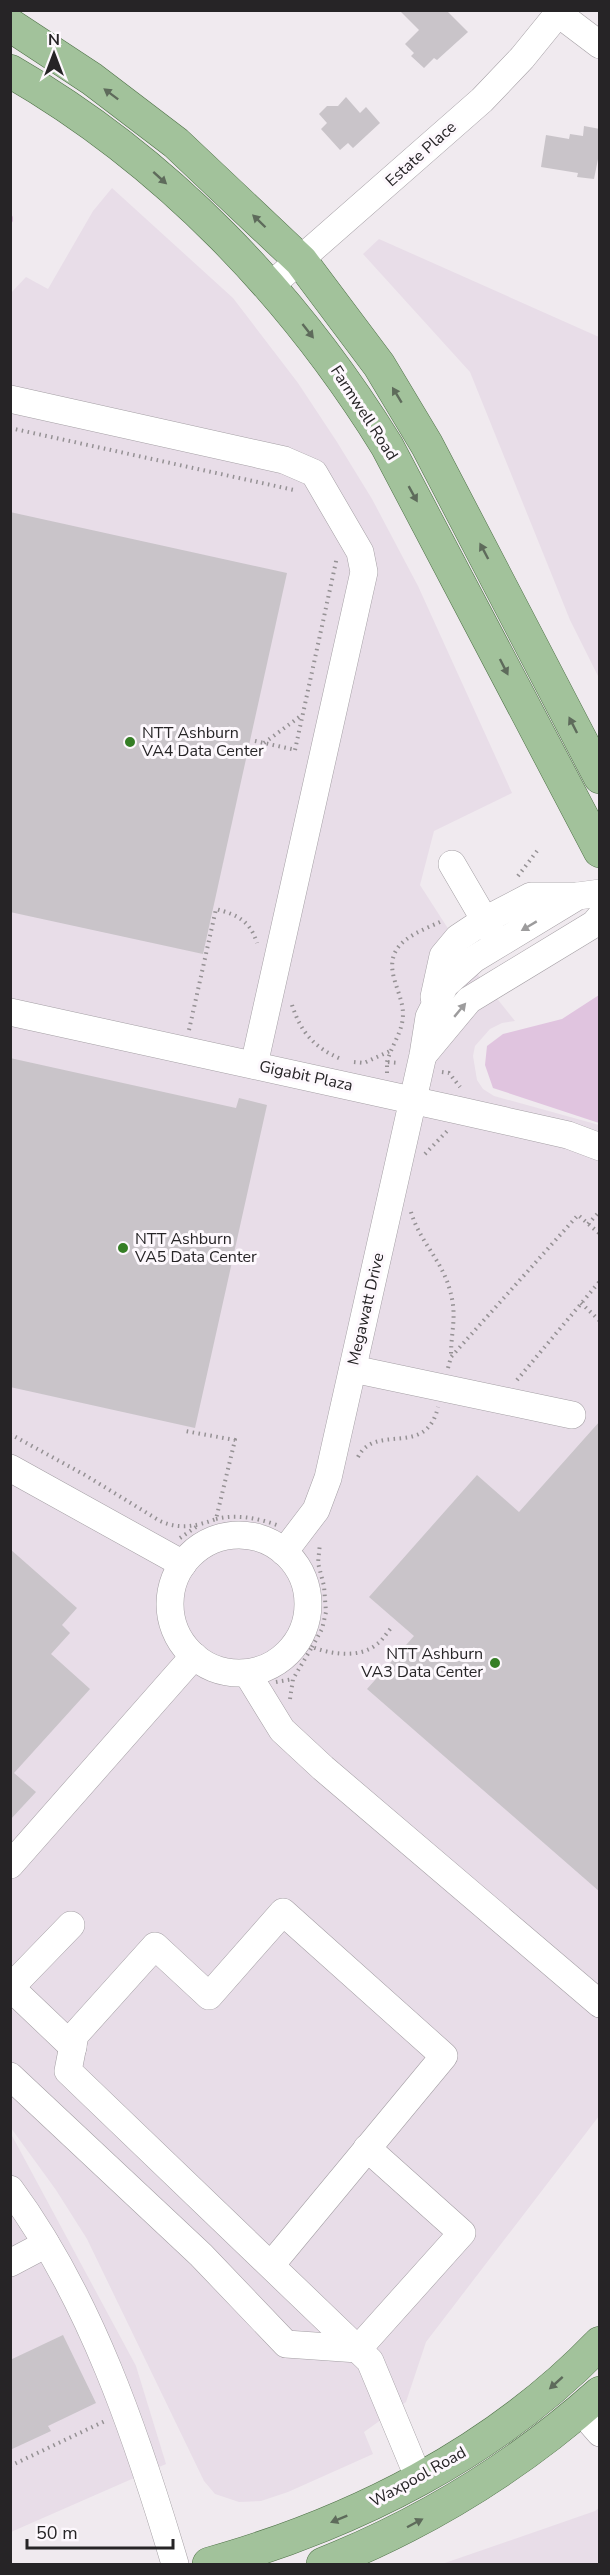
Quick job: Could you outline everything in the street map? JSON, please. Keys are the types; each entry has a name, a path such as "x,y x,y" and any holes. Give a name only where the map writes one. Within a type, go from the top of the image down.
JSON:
{"main road":[{"path":"10,26 92,79 176,143 301,261 379,365 428,444 600,777"},
{"name":"Farmwell Road","path":"10,71 91,124 141,161 198,212 270,286 306,328 353,392 387,446 600,850"},
{"name":"Waxpool Road","path":"209,2565 269,2547 349,2515 419,2479 499,2428 546,2392 600,2343"},
{"path":"323,2565 415,2523 469,2493 593,2412"}],"street":[{"path":"560,12 600,45"},
{"name":"Estate Place","path":"270,286 482,100 522,58 560,12"},
{"path":"10,399 285,460 314,473 360,552 364,572 254,1065"},
{"path":"452,864 515,972"},
{"path":"429,1017 443,956 458,938 485,920 531,896 589,894"},
{"path":"429,1017 445,985 474,959 589,894"},
{"path":"422,1062 469,1000 594,924 600,917"},
{"name":"Gigabit Plaza","path":"10,1012 385,1094 411,1109 453,1119 568,1135 600,1147"},
{"name":"Megawatt Drive","path":"289,1545 316,1510 328,1478 422,1062 429,1017"},
{"path":"353,1369 572,1415"},
{"path":"10,1468 183,1564"},
{"path":"242,1535 289,1545 307,1590 308,1613 301,1635 288,1653 269,1666 248,1673 225,1672 203,1664 186,1649 174,1629 170,1607 172,1584 183,1564 199,1548 219,1538 242,1535"},
{"path":"10,1865 195,1656"},
{"path":"248,1673 282,1730 600,2004"},
{"path":"271,2265 444,2056 284,1912 209,1996 155,1947 75,2035 68,2071 370,2361 419,2479"},
{"path":"71,1925 11,1988 73,2047"},
{"path":"10,2076 201,2255 286,2344 358,2349"},
{"path":"358,2349 462,2232 367,2148"},
{"path":"10,2188 31,2216 78,2303 150,2480 175,2565"},
{"path":"10,2263 46,2244"}],"path":[{"path":"10,428 299,492"},
{"path":"295,750 337,555"},
{"path":"264,743 303,715"},
{"path":"385,1094 387,1062 422,1062 449,1073 464,1092 453,1119 424,1156"},
{"path":"411,1109 453,1119"},
{"path":"356,1460 367,1445 378,1441 410,1439 423,1433 434,1421 451,1357 455,1317 449,1284 418,1233 410,1202"},
{"path":"588,1224 600,1211"},
{"path":"451,1357 578,1215 600,1234"},
{"path":"517,1380 600,1281"},
{"path":"581,1303 600,1321"},
{"path":"185,1431 235,1440 216,1519"},
{"path":"10,1434 170,1526 196,1527 216,1519 246,1517 277,1525 289,1545 319,1555"},
{"path":"293,1704 290,1699 292,1681 322,1629 326,1612 319,1555 322,1536"},
{"path":"312,1647 326,1652 339,1653 368,1650 376,1645 393,1626"},
{"path":"10,2466 124,2412"}],"shaded area":[{"path":"112,188 233,298 298,383 337,442 372,499 418,586 512,793 434,831 420,885 465,955 463,956 515,1021 502,1023 490,1029 475,1046 473,1056 477,1080 483,1089 494,1096 599,1125 599,2116 426,2342 406,2402 364,2432 373,2454 288,2492 261,2501 239,2502 215,2494 204,2481 87,2239 56,2190 11,2128 10,294 26,277 48,289 93,211"},
{"path":"379,239 599,337 599,678 570,620 470,372 363,254"},
{"path":"599,995 599,1123 493,1088 485,1065 487,1046 503,1034 562,1019"},
{"path":"10,2132 136,2366 166,2464 11,2532"},
{"path":"599,2508 599,2564 442,2564 595,2511"}],"building":[{"path":"399,10 446,10 468,32 437,60 434,58 424,68 411,56 414,53 405,44 419,30"},
{"path":"346,97 360,113 366,107 380,123 353,148 348,143 340,150 321,129 327,123 319,114 327,106 338,106"},
{"path":"584,126 600,129 600,149 594,179 577,177 578,173 541,167 546,135 569,139 570,134 583,136"},
{"name":"NTT Ashburn VA4 Data Center","path":"10,512 287,573 203,954 10,912"},
{"name":"NTT Ashburn VA5 Data Center","path":"10,1058 236,1108 239,1098 267,1105 195,1428 10,1387"},
{"name":"NTT Ashburn VA3 Data Center","path":"600,1421 600,1892 367,1689 414,1636 369,1597 477,1475 519,1512"},
{"path":"10,1549 77,1608 62,1625 70,1633 51,1654 90,1689 14,1773 36,1792 10,1820"},
{"path":"63,2335 96,2403 48,2426 51,2431 10,2450 10,2360"}],"place":[{"name":"NTT Ashburn VA4 Data Center","path":"130,742"},
{"name":"NTT Ashburn VA5 Data Center","path":"123,1248"},
{"name":"NTT Ashburn VA3 Data Center","path":"495,1663"}]}
